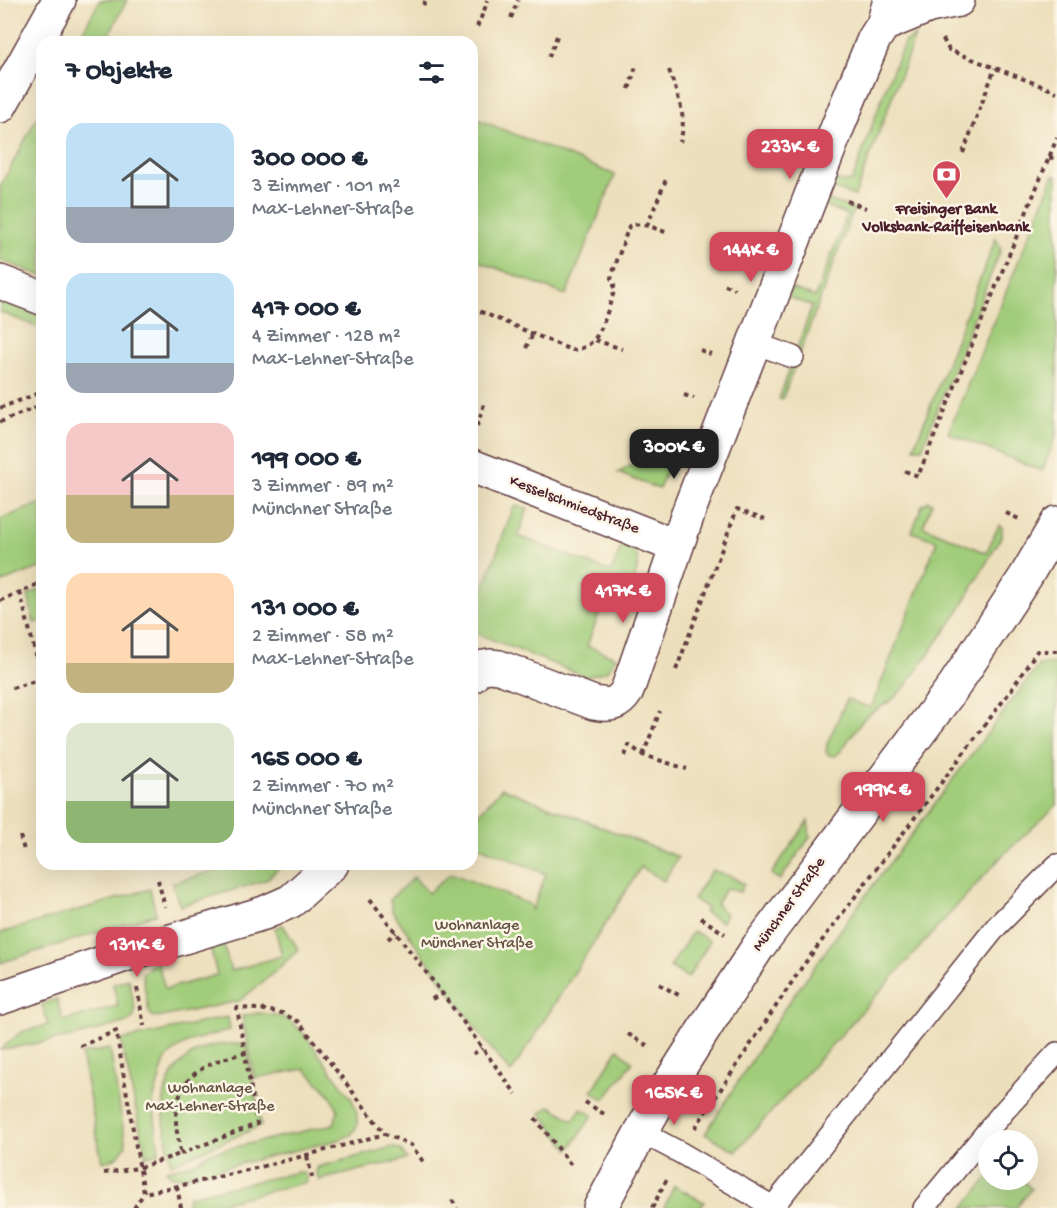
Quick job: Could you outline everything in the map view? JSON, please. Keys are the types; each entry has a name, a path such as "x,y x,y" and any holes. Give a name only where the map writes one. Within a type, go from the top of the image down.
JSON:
{"street":[{"path":"39,36 59,0"},
{"path":"478,669 490,666 499,667 594,704 616,704 622,699 627,691 690,508 874,39 887,13 958,0"},
{"path":"0,106 36,41"},
{"path":"0,282 36,296"},
{"name":"Kesselschmiedstraße","path":"478,468 676,546"},
{"name":"Münchner Straße","path":"600,1208 641,1132 758,947 954,686 1026,576 1057,523"},
{"path":"0,998 131,953 264,913 291,901 325,870"}],"lane":[{"path":"754,343 793,357"},
{"path":"641,1132 773,1208 996,927 1057,865"},
{"path":"924,1208 1004,1111 1057,1053"}],"path":[{"path":"423,5 426,0"},
{"path":"477,27 487,0"},
{"path":"511,18 518,0"},
{"path":"939,32 949,50 1057,92"},
{"path":"549,57 557,36"},
{"path":"629,89 636,66"},
{"path":"963,153 995,68"},
{"path":"669,70 684,115 684,130 680,142"},
{"path":"905,471 918,476 1057,138"},
{"path":"1049,158 1057,157"},
{"path":"647,226 667,177"},
{"path":"478,311 571,350 579,350 592,343 598,336 614,292 611,278 629,226 642,224 668,233"},
{"path":"729,254 757,264"},
{"path":"526,348 533,334"},
{"path":"595,340 622,349"},
{"path":"0,408 36,394"},
{"path":"478,423 484,404"},
{"path":"0,422 36,407"},
{"path":"672,679 737,509 765,519"},
{"path":"1006,513 1022,520"},
{"path":"0,601 36,585"},
{"path":"20,592 36,656"},
{"path":"652,1208 700,1119 802,968 1009,693 1037,651 1057,651"},
{"path":"12,688 36,682"},
{"path":"643,755 664,701"},
{"path":"625,756 629,745 643,755 687,769"},
{"path":"20,836 24,850"},
{"path":"158,880 166,909"},
{"path":"370,899 516,1094"},
{"path":"701,918 726,934"},
{"path":"388,939 396,933"},
{"path":"659,984 685,999"},
{"path":"137,985 144,1026"},
{"path":"432,999 442,993"},
{"path":"104,1173 138,1168 257,1124 237,1008 282,1013 299,1022 385,1134 411,1145 425,1164"},
{"path":"80,1046 116,1031 144,1193"},
{"path":"628,1034 654,1049"},
{"path":"473,1054 482,1048"},
{"path":"180,1154 176,1121 178,1101 186,1082 204,1066 223,1058 246,1053"},
{"path":"585,1102 604,1114"},
{"path":"535,1118 571,1165"},
{"path":"134,1208 144,1193 307,1156 385,1134"},
{"path":"307,1156 313,1181"},
{"path":"177,1186 181,1208"},
{"path":"452,1200 457,1208"}],"green space":[{"path":"100,0 127,0 108,36 80,36"},
{"path":"915,36 855,196 832,188 835,179 842,182 852,181 905,41"},
{"path":"36,119 36,274 0,260 0,187"},
{"path":"478,119 615,175 566,295 478,261"},
{"path":"1054,175 1057,176 1057,434 1042,471 948,433"},
{"path":"826,199 854,209 782,400 779,399 812,306 788,297 791,288 815,297 847,215 823,205"},
{"path":"996,238 1001,249 922,448 914,448"},
{"path":"0,301 36,315 36,327 0,312"},
{"path":"664,446 672,446 675,450 659,489 618,473"},
{"path":"929,501 932,503 923,526 986,553 999,525 1002,527 1002,535 959,611 906,686 892,700 865,717 840,752 835,756 829,755 826,752 827,744 847,699 871,708 937,541 912,532 922,505"},
{"path":"36,505 36,569 0,583 0,519"},
{"path":"516,506 528,509 518,536 611,572 622,545 635,553 638,567 632,586 612,579 587,646 616,657 607,671 586,677 478,634 478,603"},
{"path":"36,592 36,622 34,623 28,595"},
{"path":"1057,663 1057,805 1001,857 736,1151 705,1134 784,1009 868,892 1039,665"},
{"name":"Wohnanlage Münchner Straße","path":"502,788 678,857 664,881 641,867 511,1073 479,1033 392,911 390,899 414,877 428,893 451,873 529,904 532,910 546,874 478,846 478,814"},
{"path":"808,821 810,837 780,880 771,874"},
{"path":"216,870 277,870 266,880 180,906 172,883"},
{"path":"712,870 744,884 740,892 726,888 716,904 726,914 722,922 704,912 707,908 693,899"},
{"path":"150,889 156,914 0,963 0,933"},
{"path":"283,925 298,949 239,1001 157,1018 149,1012 142,973 157,961 165,989 217,975 210,946 223,943 231,971 282,956 275,928"},
{"path":"693,931 710,941 688,978 670,967"},
{"path":"129,979 135,1010 134,1017 127,1022 77,1036 0,1050 21,1032 48,1025 42,1004 57,999 63,1021 118,1006 113,984"},
{"path":"258,1013 286,1018 304,1034 352,1099 357,1114 357,1126 351,1135 338,1140 184,1177 172,1176 166,1170 194,1163 209,1153 334,1124 338,1111 331,1096 305,1069 255,1078 242,1016"},
{"path":"228,1017 230,1030 193,1040 178,1048 165,1060 153,1101 159,1153 146,1156 121,1040"},
{"name":"Wohnanlage Max-Lehner-Straße","path":"222,1044 246,1044 261,1126 171,1164 164,1114 166,1090 170,1079 177,1068 192,1054"},
{"path":"110,1049 126,1145 116,1157 102,1162 81,1054"},
{"path":"618,1049 633,1062 604,1100 592,1091"},
{"path":"550,1106 573,1120 581,1109 593,1115 569,1150 541,1113"},
{"path":"393,1147 401,1150 407,1159 319,1180 316,1172 318,1167"},
{"path":"298,1172 304,1173 307,1182 199,1208 188,1208 189,1196"},
{"path":"674,1186 704,1202 700,1208 664,1208"},
{"path":"978,1190 1030,1190 1016,1208 963,1208"}],"place":[{"name":"Freisinger Bank Volksbank-Raiffeisenbank","path":"946,200"}]}
